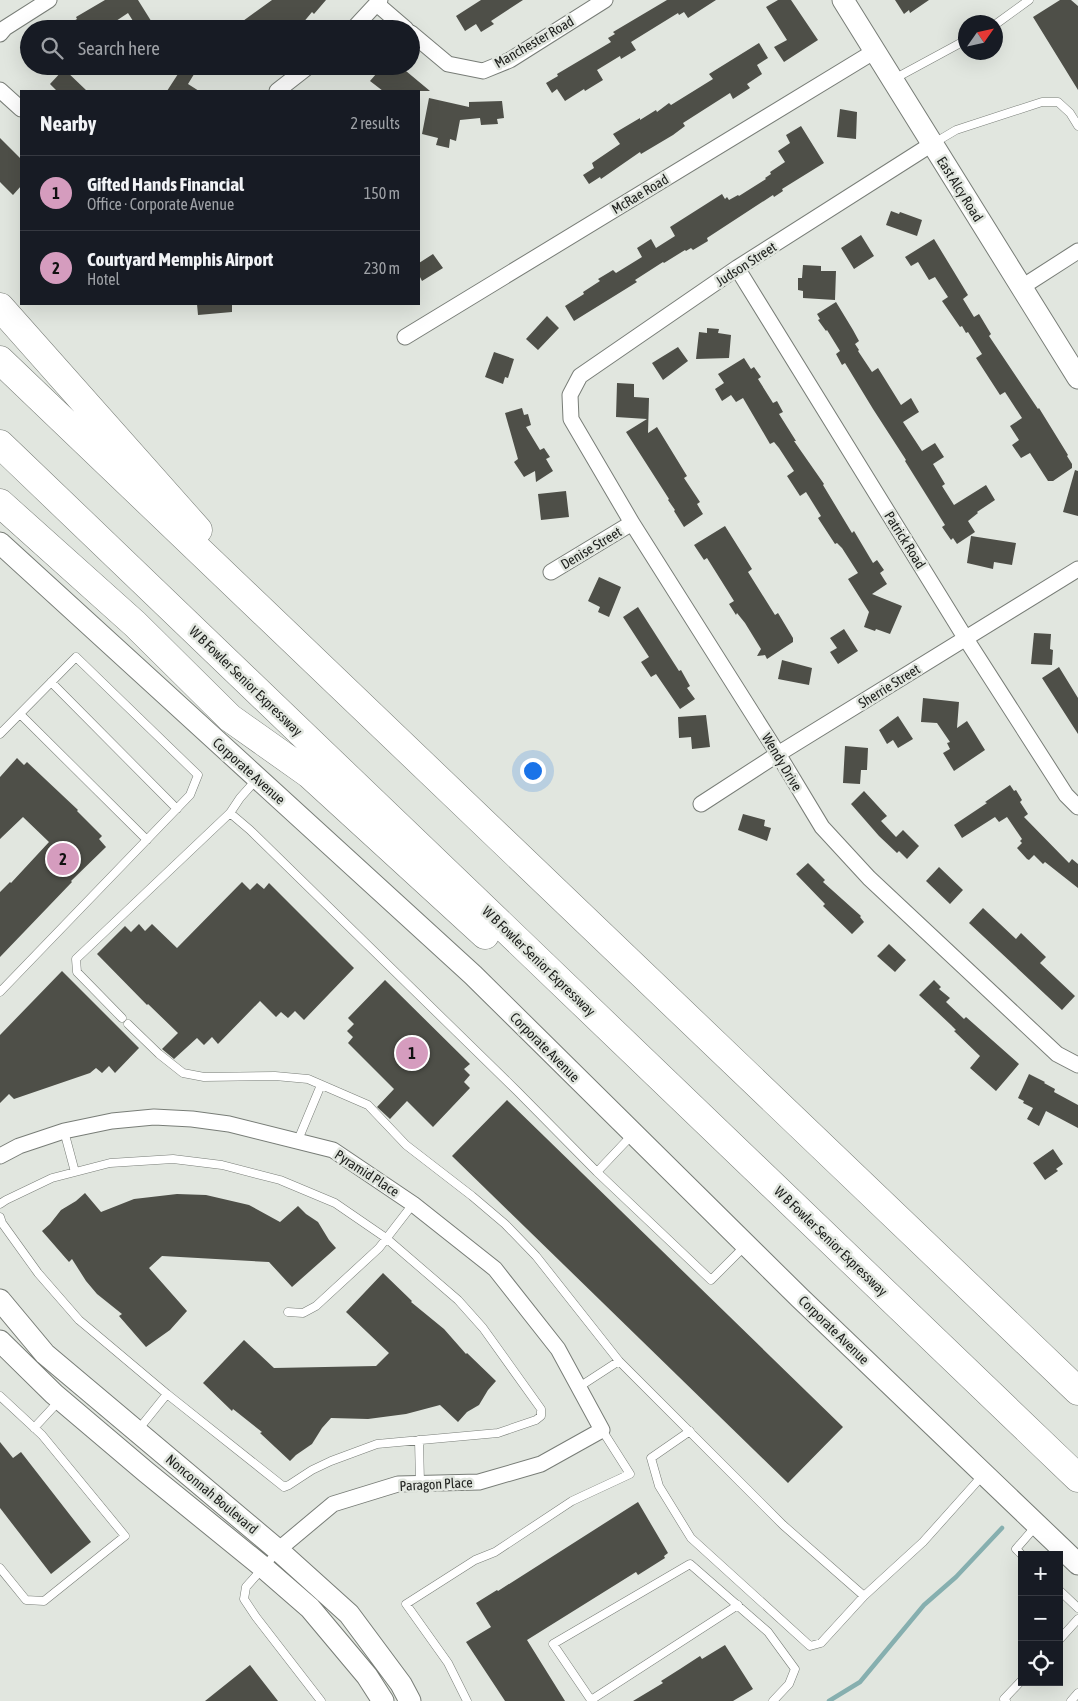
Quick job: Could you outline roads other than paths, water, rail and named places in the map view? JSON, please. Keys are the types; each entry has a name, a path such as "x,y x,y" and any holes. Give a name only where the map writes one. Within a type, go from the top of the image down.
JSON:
{"highway":[{"path":"0,307 195,525 226,578"},
{"path":"0,360 1078,1391"},
{"name":"W B Fowler Senior Expressway","path":"0,444 1078,1478"},
{"path":"0,503 135,624 230,718 309,774 508,956 639,1056"}],"street":[{"path":"0,34 5,28 49,0"},
{"name":"Manchester Road","path":"420,41 448,64 483,71 510,60 605,0"},
{"name":"East Alcy Road","path":"843,0 1078,378"},
{"path":"361,20 378,2 397,20"},
{"name":"McRae Road","path":"405,337 874,51"},
{"path":"278,90 297,75"},
{"path":"0,90 20,108"},
{"name":"Judson Street","path":"570,395 580,376 737,268 932,144"},
{"path":"1022,287 1078,251"},
{"name":"Patrick Road","path":"737,268 966,639 1066,795 1078,807"},
{"name":"Wendy Drive","path":"570,395 571,419 632,523 822,827 869,878 1057,1054 1078,1065"},
{"name":"Denise Street","path":"551,572 632,523"},
{"name":"Corporate Avenue","path":"0,543 473,975 747,1245 1078,1564"},
{"name":"Sherrie Street","path":"701,804 778,754 1078,569"},
{"name":"Pyramid Place","path":"0,1156 19,1146 64,1131 112,1121 154,1117 192,1119 229,1124 333,1150 413,1204 494,1268 558,1349 602,1430"},
{"name":"Nonconnah Boulevard","path":"0,1300 45,1354 278,1550 349,1614 402,1684 410,1701"},
{"name":"Nonconnah Boulevard","path":"0,1341 60,1400 310,1608 367,1676 383,1701"},
{"name":"Paragon Place","path":"278,1550 333,1504 398,1484 479,1482 541,1464 602,1430"}],"lane":[{"path":"1003,19 1029,0"},
{"path":"892,80 958,44"},
{"path":"932,144 956,130 1042,102 1058,102 1070,113 1078,126"},
{"path":"0,734 76,657 198,775 190,795 0,992"},
{"path":"51,682 177,809"},
{"path":"20,714 147,840"},
{"path":"258,778 230,812 76,958 77,972 159,1054 183,1073 204,1077 275,1076 308,1079 368,1105 406,1145 505,1224 536,1256 619,1362 690,1430 783,1525 864,1596"},
{"path":"230,812 446,1021 597,1172 711,1280 747,1245"},
{"path":"298,1140 321,1085"},
{"path":"64,1131 75,1172"},
{"path":"597,1172 633,1133"},
{"path":"0,1204 52,1178 110,1163 173,1159 222,1165 280,1180 335,1203 386,1238 458,1300 483,1328 541,1409 541,1416 536,1420 498,1433 378,1444 331,1461 312,1470 289,1486 284,1487 167,1394 79,1320 38,1273 2,1223 0,1217"},
{"path":"288,1312 303,1313 316,1306 379,1248 413,1204"},
{"path":"579,1387 619,1362"},
{"path":"137,1431 167,1394"},
{"path":"0,1396 34,1428 125,1536 44,1601 26,1600 0,1568"},
{"path":"34,1428 60,1400"},
{"path":"467,1701 448,1663 406,1604 475,1560 495,1552 572,1501 630,1474 602,1430"},
{"path":"690,1430 651,1458 659,1486 691,1538 810,1646 821,1643 864,1596 923,1542 984,1474"},
{"path":"419,1440 420,1483"},
{"path":"1018,1551 1016,1549 1037,1524"},
{"path":"278,1550 246,1588 244,1599 321,1701"},
{"path":"738,1605 591,1700 553,1644 690,1564 738,1605 768,1632 796,1670 789,1684 773,1701"},
{"path":"1063,1594 1078,1608"},
{"path":"1063,1636 1078,1620"},
{"path":"1006,1701 1004,1699 1018,1684"},
{"path":"1071,1701 1078,1694"}],"waterway":[{"path":"829,1701 860,1682 924,1605 956,1577 1002,1528"}],"place":[{"name":"Courtyard Memphis Airport","path":"63,859"},
{"name":"Gifted Hands Financial","path":"412,1053"}]}
